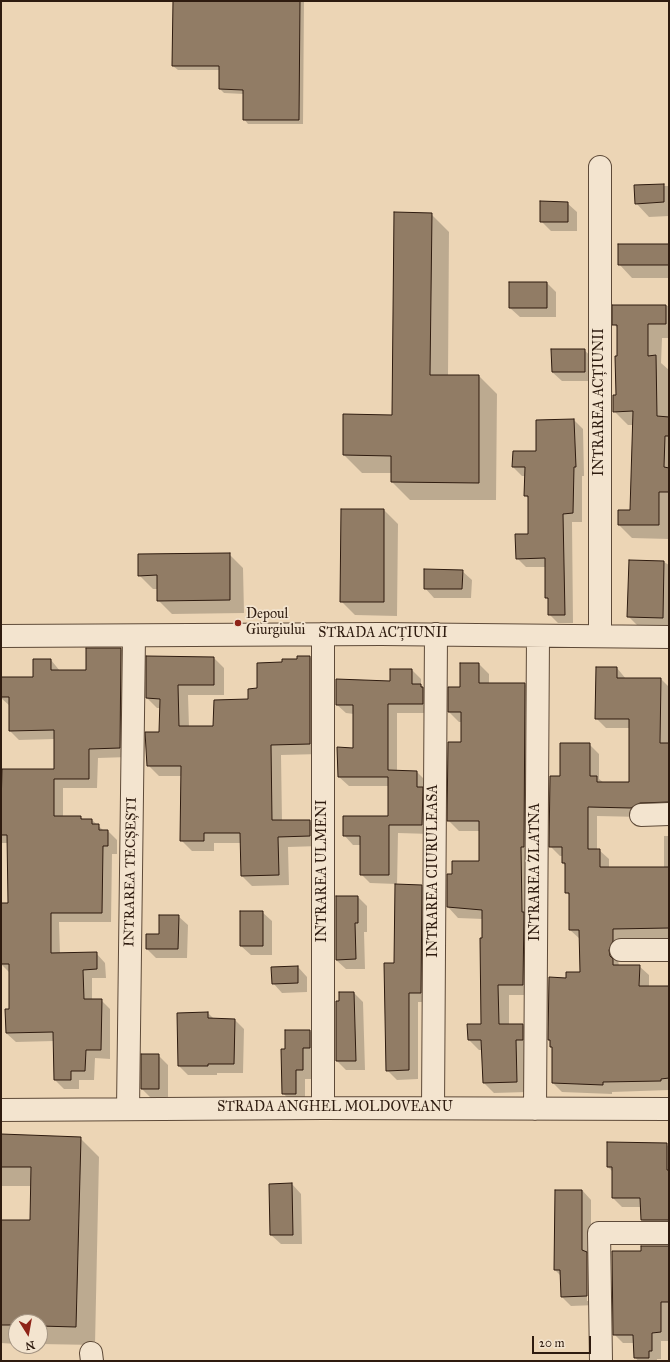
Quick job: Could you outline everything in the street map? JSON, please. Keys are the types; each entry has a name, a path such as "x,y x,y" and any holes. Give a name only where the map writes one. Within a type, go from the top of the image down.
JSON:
{"street":[{"name":"INTRAREA ACȚIUNII","path":"600,167 600,636"},
{"name":"INTRAREA ULMENI","path":"323,634 323,1108"},
{"name":"STRADA ACȚIUNII","path":"1,636 436,634 669,637"},
{"name":"INTRAREA CIURULEASA","path":"433,1108 436,634"},
{"name":"INTRAREA TECȘEȘTI","path":"128,1109 134,636"},
{"name":"INTRAREA ZLATNA","path":"535,1109 538,636"},
{"path":"641,815 669,814"},
{"path":"620,950 669,950"},
{"name":"STRADA ANGHEL MOLDOVEANU","path":"1,1110 323,1108 669,1109"},
{"path":"601,1361 599,1233 669,1233"}],"building":[{"path":"173,1 300,1 299,120 243,120 243,90 219,89 219,66 172,66"},
{"path":"664,184 664,202 635,204 634,185"},
{"path":"540,201 568,202 568,222 540,222"},
{"path":"394,212 432,213 430,375 479,375 479,483 391,482 391,456 343,455 343,414 392,415"},
{"path":"618,244 669,244 669,265 618,265"},
{"path":"509,282 547,282 547,308 509,308"},
{"path":"612,305 666,305 666,324 648,324 648,356 656,355 657,416 669,417 669,436 665,436 664,467 669,468 669,492 659,492 659,525 618,525 618,510 630,510 633,411 613,412 613,395 616,395 615,356 617,356 617,325 612,325"},
{"path":"551,349 585,349 585,372 552,372"},
{"path":"574,419 576,467 574,467 573,513 563,514 565,615 548,615 548,598 545,598 545,558 516,559 515,534 528,534 528,496 524,496 525,467 512,467 513,451 536,451 536,420"},
{"path":"341,509 384,509 384,602 340,602"},
{"path":"230,553 230,600 157,601 157,575 138,576 138,554"},
{"path":"629,560 664,561 663,618 627,617"},
{"path":"424,569 463,570 462,589 424,589"},
{"path":"86,648 121,648 120,748 89,749 89,779 54,779 54,816 81,816 81,819 92,819 92,824 99,824 99,830 108,830 108,846 103,846 102,913 51,913 51,953 97,952 97,969 83,970 84,999 102,999 101,1050 86,1050 85,1071 71,1071 71,1080 54,1080 53,1032 6,1033 5,1009 9,1009 9,964 1,964 1,903 8,903 7,835 1,835 1,808 2,769 54,769 54,730 9,731 9,697 1,697 1,677 33,677 33,659 51,659 51,670 86,670"},
{"path":"146,656 214,657 214,685 178,685 179,726 213,726 214,700 248,699 248,689 257,688 257,663 282,662 282,659 297,659 297,656 310,656 310,744 271,745 272,820 310,820 310,836 278,837 279,875 241,876 240,833 204,833 204,841 180,841 181,766 147,766 145,732 159,732 160,699 146,698"},
{"path":"460,663 479,663 479,683 525,683 524,847 521,847 522,912 524,912 523,985 498,985 499,1024 523,1024 523,1040 516,1040 517,1082 483,1083 481,1040 468,1040 467,1024 481,1024 480,938 482,938 482,910 447,907 447,874 452,874 452,861 479,861 479,821 447,821 448,742 461,742 461,712 448,712 448,687 460,687"},
{"path":"596,667 617,667 617,678 661,678 660,743 669,743 669,802 640,803 631,808 588,807 588,849 600,849 600,867 669,867 669,928 613,929 613,941 609,950 610,956 613,959 613,965 640,965 639,986 669,986 669,1078 661,1079 661,1081 603,1082 603,1085 552,1083 552,1047 550,1047 550,1040 548,1040 549,977 566,978 566,972 580,972 579,930 569,930 569,893 565,893 565,863 562,863 562,847 549,847 550,776 560,776 560,743 590,743 590,776 597,776 597,782 629,782 629,719 595,719"},
{"path":"390,669 412,669 412,684 421,684 421,687 423,687 423,704 388,704 388,770 417,771 417,787 423,787 422,825 389,825 389,875 360,875 360,836 343,836 343,816 388,816 388,777 338,777 337,747 353,748 353,705 336,705 336,679 390,681"},
{"path":"395,884 422,885 421,993 409,993 409,1070 386,1071 384,963 394,963"},
{"path":"336,896 358,896 358,923 355,923 356,959 336,960"},
{"path":"240,911 263,911 263,946 240,946"},
{"path":"159,915 179,915 178,949 146,949 146,934 159,934"},
{"path":"298,966 298,983 272,984 271,967"},
{"path":"339,992 354,992 356,1061 336,1061 336,1001 339,1001"},
{"path":"208,1012 208,1018 235,1019 234,1064 178,1066 177,1013"},
{"path":"285,1030 310,1030 310,1048 303,1048 303,1070 296,1070 296,1094 282,1094 281,1049 285,1049"},
{"path":"141,1054 159,1054 159,1089 141,1089"},
{"path":"1,1134 81,1137 76,1327 48,1326 48,1314 8,1314 8,1325 1,1325 1,1220 30,1220 31,1167 1,1167"},
{"path":"607,1142 667,1143 667,1170 669,1170 669,1220 641,1220 640,1198 612,1198 612,1167 607,1167"},
{"path":"292,1183 293,1235 270,1235 269,1184"},
{"path":"555,1190 582,1190 582,1250 587,1252 587,1296 561,1297 560,1270 554,1270"},
{"path":"641,1246 669,1246 669,1302 661,1302 661,1332 652,1333 652,1351 649,1351 649,1358 634,1358 633,1335 613,1335 612,1251 641,1251"}],"place":[{"name":"Depoul Giurgiului","path":"238,623"}]}
